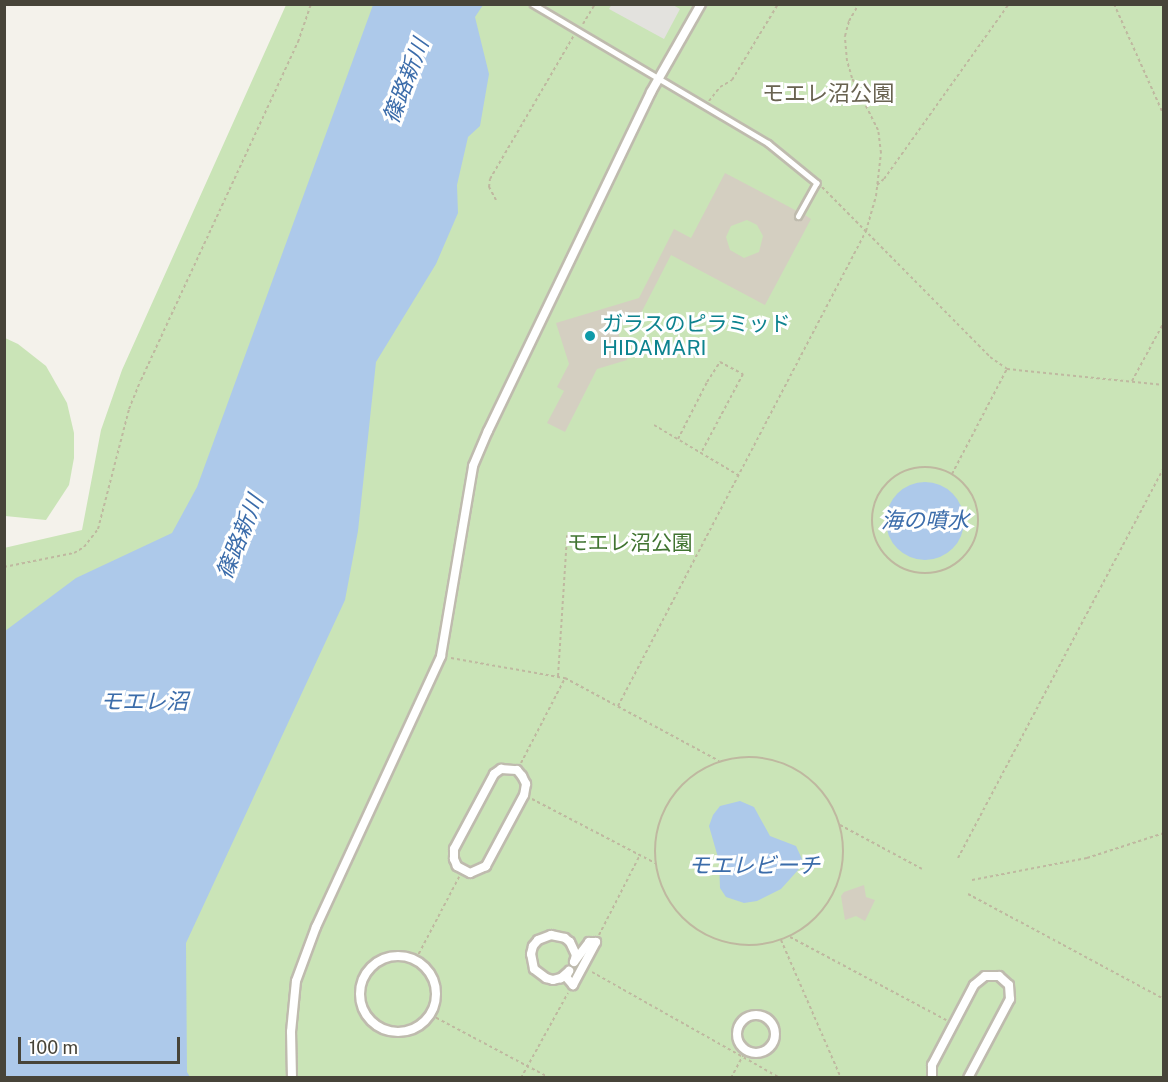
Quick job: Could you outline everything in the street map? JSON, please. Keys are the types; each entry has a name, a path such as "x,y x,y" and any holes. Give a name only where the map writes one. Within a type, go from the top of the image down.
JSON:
{"street":[{"path":"292,1077 291,1032 296,981 316,927 441,656 474,466 488,431 659,78 700,4"},
{"path":"501,769 517,770 526,784 524,795 486,866 478,872 463,871 454,859 454,849 494,774 501,769"},
{"path":"558,935 565,938 574,948 574,962 589,942 596,942 583,967 573,984 566,977 569,971 561,978 546,978 534,969 531,954 533,946 544,936 558,935"},
{"path":"394,955 416,959 425,965 436,984 437,995 431,1015 421,1025 398,1032 376,1025 362,1005 362,982 374,964 394,955"},
{"path":"932,1077 932,1065 980,979 992,974 999,976 1009,985 1010,999 968,1077"},
{"path":"755,1015 767,1019 774,1035 770,1046 760,1053 744,1054 737,1037 740,1025 755,1015"}],"lane":[{"path":"534,4 768,143 817,183 800,216"}],"path":[{"path":"4,567 74,553 84,547 98,529 127,419 141,380 298,42 311,4"},
{"path":"496,200 489,187 490,179 595,4"},
{"path":"706,105 720,87 732,80 778,4"},
{"path":"618,706 866,231 878,185 881,153 878,130 852,78 847,61 845,36 849,21 859,4"},
{"path":"878,185 1010,4"},
{"path":"1114,4 1164,116"},
{"path":"817,183 990,357 1007,369 1164,385"},
{"path":"1132,381 1164,322"},
{"path":"678,440 706,382 720,362 743,374 700,453"},
{"path":"952,474 1007,369"},
{"path":"654,425 738,475"},
{"path":"929,467 952,474 967,488 977,508 978,529 971,548 957,564 936,572 911,571 891,562 878,542 872,522 875,501 879,492 887,482 906,470 929,467"},
{"path":"958,858 1164,468"},
{"path":"558,677 567,535"},
{"path":"441,656 565,678 719,761"},
{"path":"517,770 565,678"},
{"path":"749,757 781,761 808,778 821,790 835,812 840,825 842,867 834,891 811,921 788,936 770,942 740,944 711,937 698,929 680,913 666,894 656,863 657,832 669,802 690,778 719,761 749,757"},
{"path":"524,795 639,857 656,863"},
{"path":"840,825 922,869"},
{"path":"972,880 1087,858 1164,833"},
{"path":"416,959 463,871"},
{"path":"968,894 1164,999"},
{"path":"788,936 954,1024"},
{"path":"781,939 841,1077"},
{"path":"583,967 744,1054 780,1077"},
{"path":"431,1015 550,1077"},
{"path":"731,1077 744,1054"}],"green space":[{"name":"モエレ沼公園","path":"286,5 1163,5 1163,1077 5,1077 4,548 82,530 101,430 122,370"},
{"path":"5,338 18,344 46,366 67,403 74,433 74,458 69,485 46,520 5,516"}],"shaded area":[{"path":"612,4 673,5 680,9 664,39 609,9"}],"water":[{"name":"モエレ沼","path":"373,5 483,5 475,17 489,74 480,126 468,137 457,185 458,213 436,264 376,362 358,531 345,600 186,943 187,1072 190,1077 5,1077 5,631 76,578 172,533 197,487"},
{"name":"海の噴水","path":"925,482 940,485 953,493 961,506 964,521 961,536 953,549 940,557 925,560 910,557 897,549 889,536 886,521 889,506 897,493 910,485"},
{"name":"モエレビーチ","path":"740,801 754,807 770,836 796,846 802,859 799,869 781,889 757,901 744,903 726,897 720,888 719,861 709,826 720,806"}],"building":[{"path":"725,173 797,211 795,217 797,220 805,215 811,219 765,305 671,255 639,317 628,312 618,332 627,360 597,369 565,432 547,423 564,391 557,387 569,364 556,323 639,298 674,229 691,238","holes":["747,220 757,225 763,236 759,252 744,258 730,250 726,237 731,226"]},
{"path":"864,885 866,897 875,900 865,921 856,916 845,920 841,896 844,892"}],"place":[{"name":"ガラスのピラミッド HIDAMARI","path":"590,336"}],"district":[{"name":"モエレ沼公園","path":"828,94"}],"water label":[{"name":"篠路新川","path":"406,81"},
{"name":"篠路新川","path":"240,537"}]}
